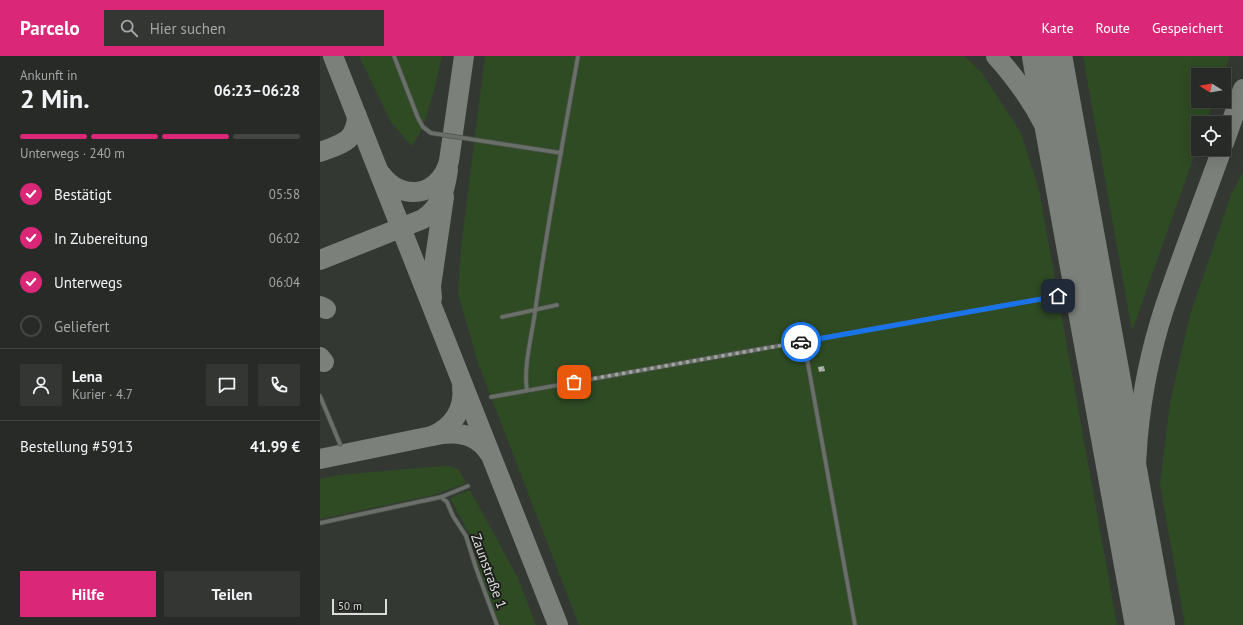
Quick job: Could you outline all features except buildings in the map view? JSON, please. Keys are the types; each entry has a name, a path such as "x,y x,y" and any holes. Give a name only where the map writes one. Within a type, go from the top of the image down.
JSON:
{"lane":[{"path":"394,56 418,118 423,128 431,133 561,153"},
{"path":"528,390 526,381 535,310 578,56"},
{"path":"491,397 1058,296"},
{"path":"502,316 557,305"},
{"path":"804,342 855,625"},
{"path":"320,396 340,444"},
{"path":"320,523 441,497 468,486"},
{"name":"Zaunstraße 1","path":"441,497 446,502 466,536 497,625"}],"green space":[{"path":"359,56 442,56 423,127 412,146 391,122"},
{"path":"485,56 964,56 982,73 1021,133 1039,190 1117,625 579,625 478,363 458,293 461,248"},
{"path":"1083,56 1230,56 1226,68 1191,68 1191,108 1211,108 1209,116 1191,116 1191,156 1194,156 1132,331"},
{"path":"1243,172 1243,625 1185,625 1160,484 1170,403 1190,315 1231,195"},
{"path":"442,466 452,467 460,471 466,483 434,495 320,519 320,479 339,475"},
{"path":"470,490 518,578 536,625 500,625 482,578 468,532 450,498"}],"taxiway":[{"path":"333,56 558,625"},
{"path":"381,174 399,189 409,192 420,192 438,182 449,161 464,56"},
{"path":"996,56 1024,91 1040,116 1053,143 1073,201"},
{"path":"1049,56 1054,94"},
{"path":"1231,123 1243,89"},
{"path":"320,152 346,141 354,131 357,116"},
{"path":"1140,570 1135,504 1136,471 1138,438 1147,373 1164,309 1219,156"},
{"path":"320,260 423,219 434,209 441,198 444,191 448,170"},
{"path":"432,298 431,286 444,197"},
{"path":"320,306 326,309"},
{"path":"320,357 324,362"},
{"path":"462,386 462,402 456,416 446,428 432,436 440,434 456,434 471,437 484,446 489,453"},
{"path":"320,459 432,436"}],"runway":[{"path":"1047,56 1150,625"}],"way so far":[{"path":"574,382 801,342"}],"route":[{"path":"801,342 1058,296"}]}
